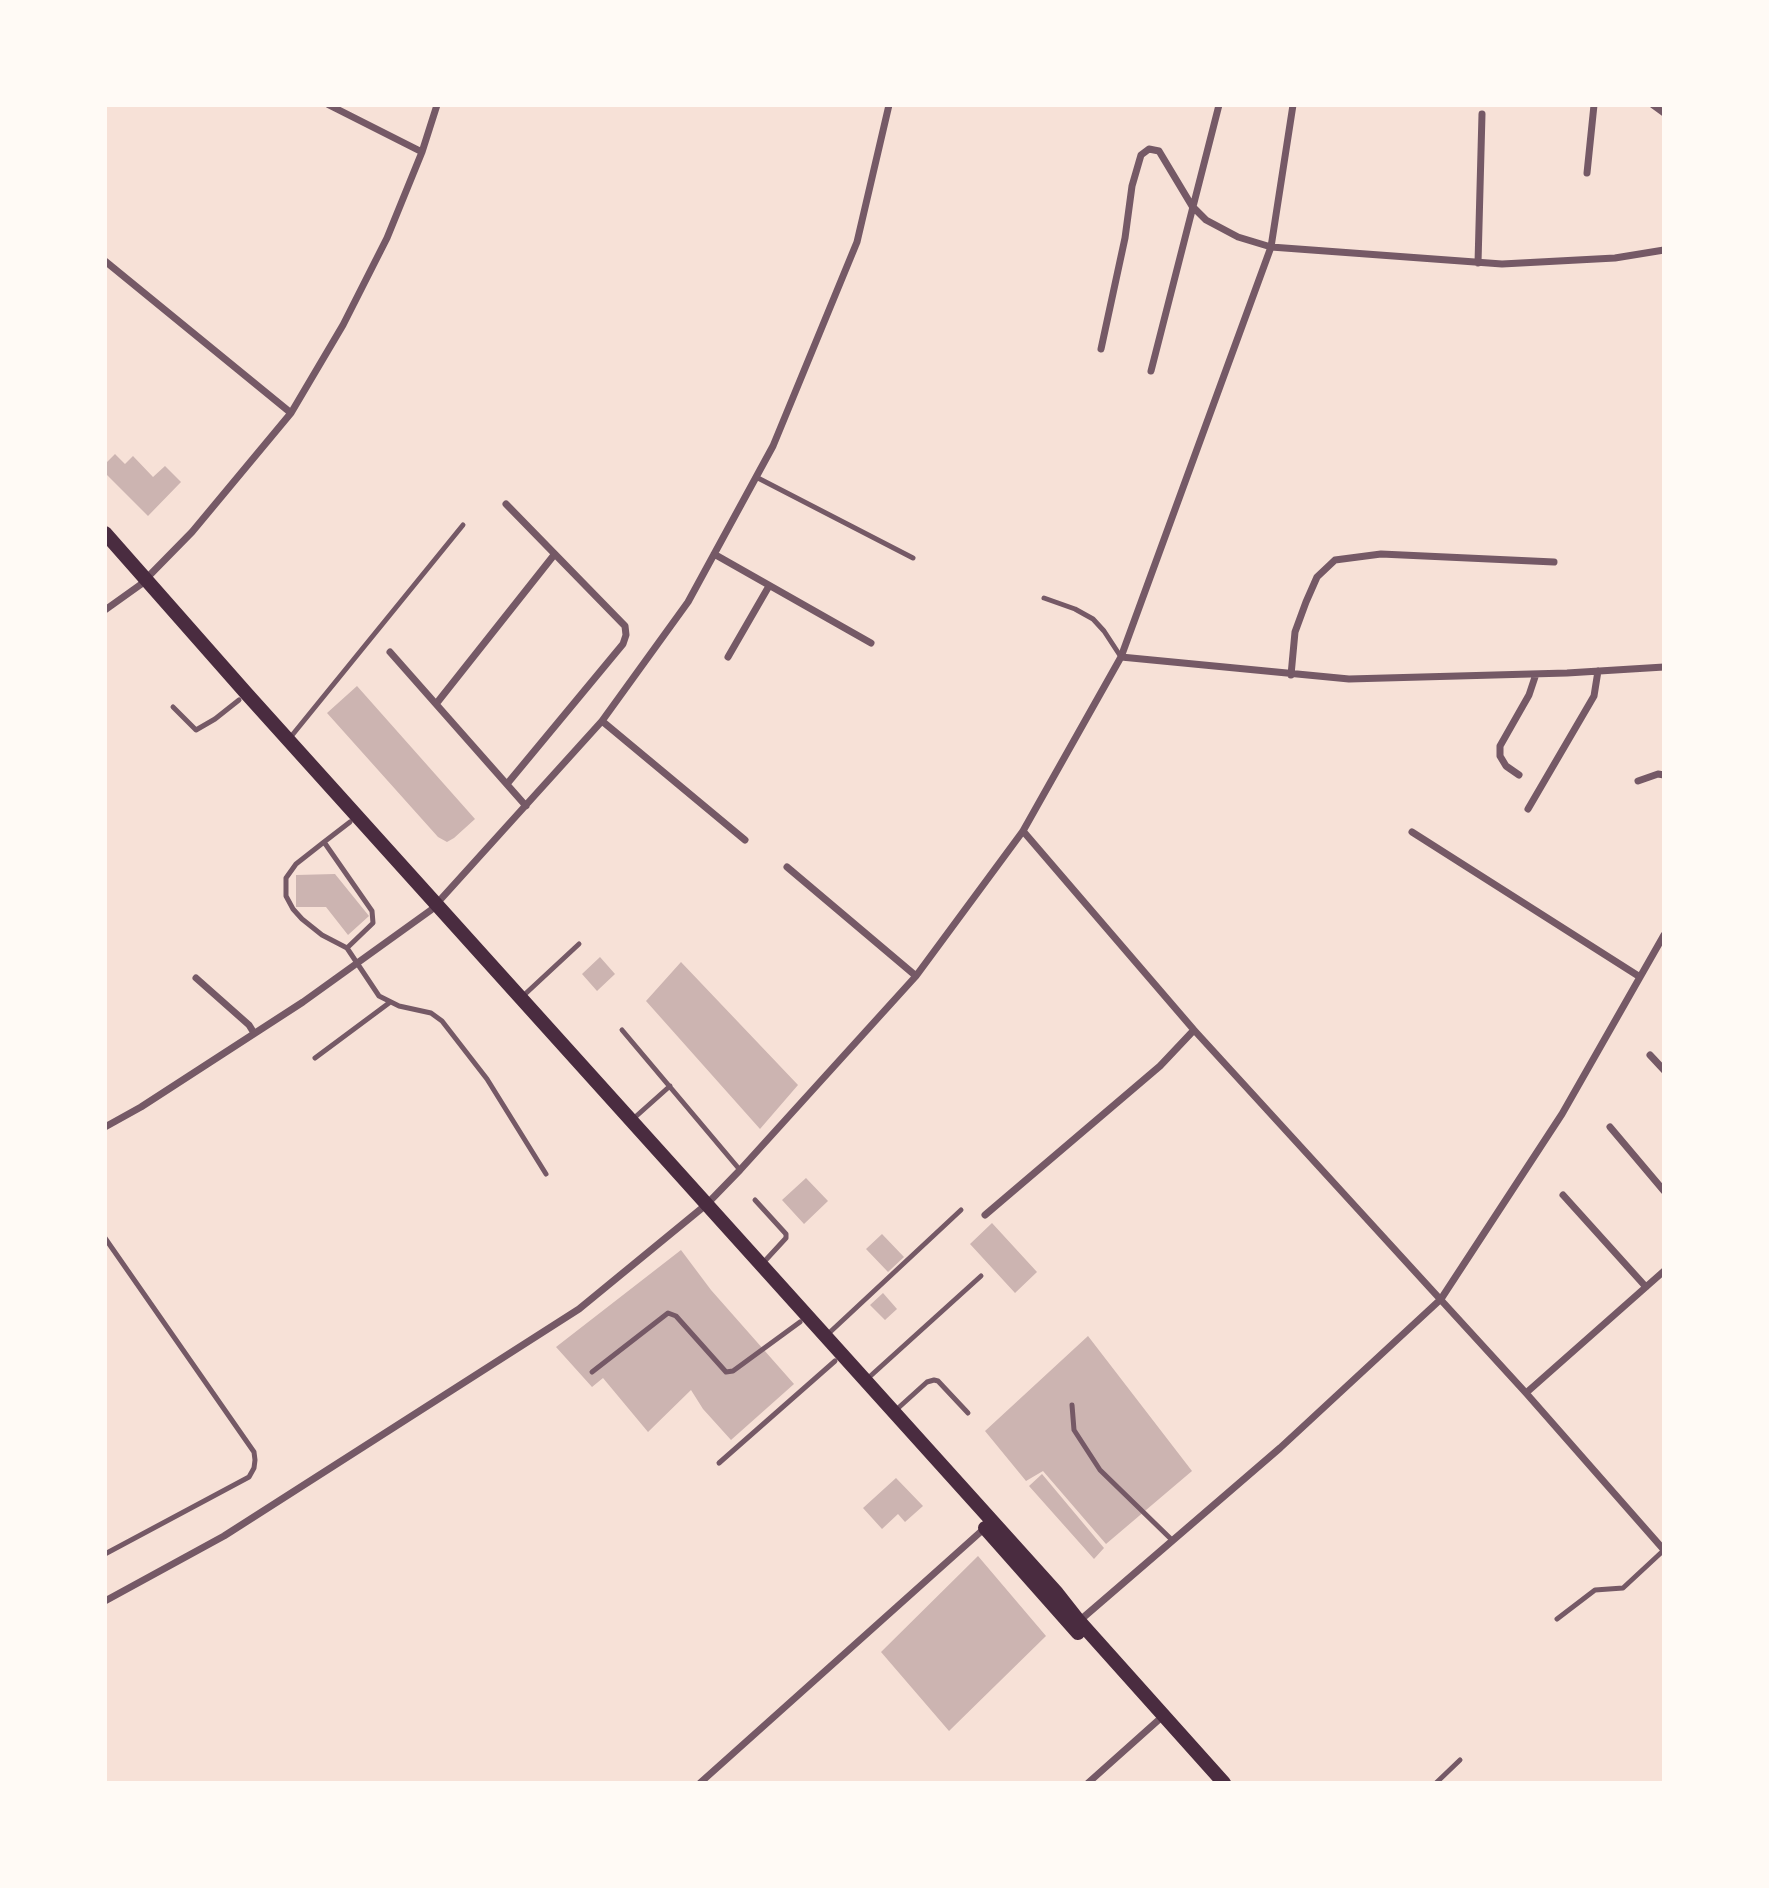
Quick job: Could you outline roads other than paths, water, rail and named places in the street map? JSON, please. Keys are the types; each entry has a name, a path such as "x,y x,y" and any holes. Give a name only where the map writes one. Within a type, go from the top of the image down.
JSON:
{"main road":[{"path":"105,533 239,700 350,822 521,998 631,1121 835,1361 988,1525 1057,1593 1076,1624 1160,1718 1213,1783"},
{"path":"105,548 143,582 289,739 434,907 703,1207 761,1265 866,1380 988,1525"},
{"path":"1160,1718 1224,1783"}],"street":[{"path":"329,105 422,152"},
{"path":"105,610 143,582 192,532 291,413 343,325 387,238 422,152 437,105"},
{"path":"105,1127 141,1107 254,1033 434,907 602,721 688,602 773,446 857,242 889,105"},
{"path":"1151,371 1219,105"},
{"path":"105,1601 224,1536 579,1309 703,1207 740,1170 916,976 1023,831 1121,657 1271,247 1293,105"},
{"path":"1587,173 1594,105"},
{"path":"1653,105 1664,113"},
{"path":"1478,263 1482,114"},
{"path":"1101,349 1125,238 1132,186 1141,155 1149,149 1159,151 1192,205 1206,220 1238,237 1271,247 1478,263 1615,258 1664,250"},
{"path":"105,261 291,413"},
{"path":"506,504 625,625 626,635 623,644 507,785"},
{"path":"714,554 871,643"},
{"path":"1291,675 1296,632 1306,602 1317,577 1335,560 1381,554 1554,562"},
{"path":"436,704 554,555"},
{"path":"727,657 769,586"},
{"path":"390,652 526,806"},
{"path":"1121,657 1349,679 1536,674 1664,667"},
{"path":"1528,809 1594,696 1598,671"},
{"path":"1520,775 1506,766 1500,756 1500,746 1528,695 1536,674"},
{"path":"602,721 745,840"},
{"path":"1637,780 1664,775"},
{"path":"1023,831 1194,1030 1441,1298 1664,1550"},
{"path":"1412,832 1640,976"},
{"path":"787,867 916,976"},
{"path":"1076,1624 1280,1448 1441,1298 1562,1114 1664,935"},
{"path":"196,978 254,1033"},
{"path":"985,1215 1160,1066 1194,1030"},
{"path":"1650,1055 1664,1070"},
{"path":"1610,1127 1664,1191"},
{"path":"1563,1195 1646,1287"},
{"path":"1526,1393 1664,1271"},
{"path":"700,1783 988,1525"},
{"path":"1088,1783 1160,1718"}],"lane":[{"path":"756,477 913,558"},
{"path":"289,739 463,525"},
{"path":"1044,598 1075,609 1093,619 1121,657"},
{"path":"173,707 196,730 239,700"},
{"path":"350,822 296,864 286,878 286,896 302,919 322,935 347,948 379,996 389,1003 431,1013 442,1021 487,1079 546,1174"},
{"path":"324,842 372,911 373,923 347,948"},
{"path":"521,998 579,944"},
{"path":"315,1058 389,1003"},
{"path":"622,1030 740,1170"},
{"path":"631,1121 670,1086"},
{"path":"755,1200 786,1234 786,1238 761,1265"},
{"path":"826,1337 961,1210"},
{"path":"105,1238 254,1452 255,1460 249,1478 105,1554"},
{"path":"866,1380 981,1276"},
{"path":"592,1373 668,1313 676,1316 726,1372 733,1371 800,1322"},
{"path":"719,1463 835,1361"},
{"path":"893,1412 928,1382 934,1380 968,1413"},
{"path":"1072,1405 1074,1430 1100,1470 1172,1541"},
{"path":"1557,1619 1595,1590 1623,1588 1664,1550"},
{"path":"1436,1783 1460,1760"}]}
